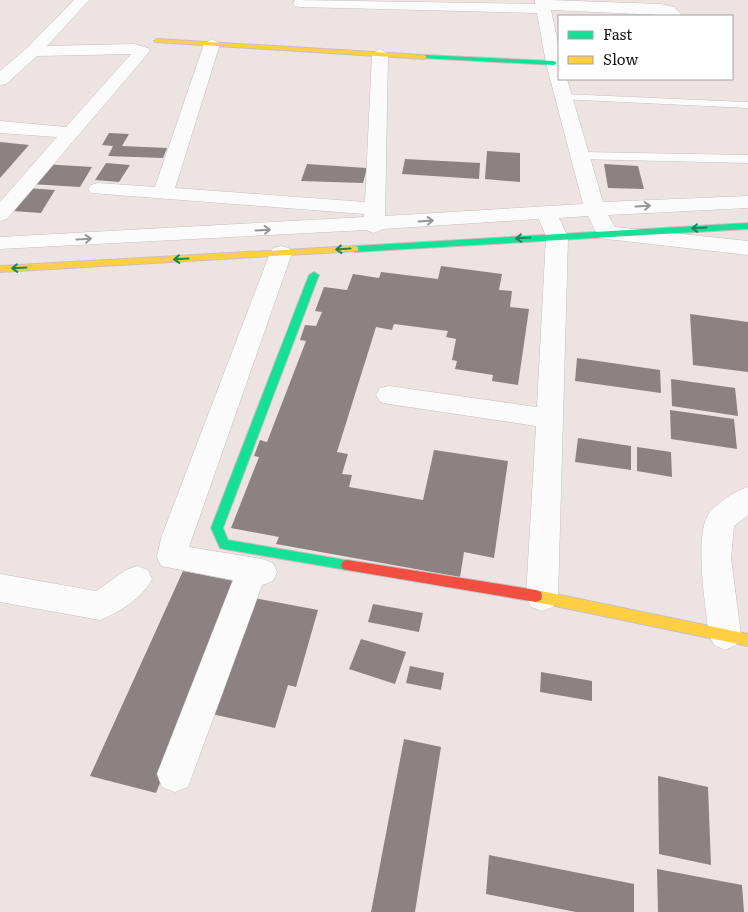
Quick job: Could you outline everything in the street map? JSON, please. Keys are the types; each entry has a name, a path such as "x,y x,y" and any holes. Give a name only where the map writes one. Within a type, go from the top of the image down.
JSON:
{"street":[{"path":"0,80 28,55 82,0"},
{"path":"300,3 547,5 661,9 669,10 674,15"},
{"path":"547,5 558,22"},
{"path":"547,5 558,69"},
{"path":"157,41 380,54 555,55"},
{"path":"163,194 212,44"},
{"path":"0,58 134,49 142,51 0,215"},
{"path":"373,246 380,54"},
{"path":"560,80 595,208 606,233"},
{"path":"0,127 70,133"},
{"path":"98,189 163,194 374,217"},
{"path":"0,243 236,232 374,217 546,212 595,208 748,202"},
{"path":"542,598 557,236 546,212"},
{"path":"0,269 373,246 748,226"},
{"path":"234,256 236,232"},
{"path":"606,233 748,248"},
{"path":"175,774 257,572 172,557 176,538 281,253"},
{"path":"314,275 217,528 224,544 542,598 736,637 716,558 720,521 748,498"},
{"path":"389,394 549,418"},
{"path":"0,588 100,606 137,579"}],"lane":[{"path":"564,97 745,105"},
{"path":"581,156 748,159"}],"building":[{"path":"109,133 129,134 122,146 167,148 163,158 108,156 113,146 102,145"},
{"path":"0,142 29,145 0,178"},
{"path":"487,151 520,153 520,182 485,179"},
{"path":"405,159 480,163 479,179 402,174"},
{"path":"106,163 130,165 119,182 95,180"},
{"path":"43,164 92,167 80,187 30,184"},
{"path":"307,164 367,168 363,183 301,181"},
{"path":"604,164 638,166 644,189 608,188"},
{"path":"27,188 55,190 41,213 12,211"},
{"path":"441,266 502,274 499,290 512,291 510,307 529,309 518,385 492,381 493,375 455,369 457,361 452,360 456,339 446,337 448,331 394,324 392,330 376,327 337,452 348,454 342,474 352,475 349,487 423,500 434,450 508,461 494,558 464,552 460,577 276,544 279,537 231,528 259,457 254,456 260,440 267,442 306,341 300,340 305,325 316,326 322,312 315,311 324,287 347,290 353,274 379,278 381,272 438,279"},
{"path":"690,314 748,322 748,372 693,365"},
{"path":"577,358 660,370 661,393 575,381"},
{"path":"671,379 735,388 738,416 672,406"},
{"path":"670,410 734,419 737,449 671,439"},
{"path":"578,438 631,446 631,470 575,462"},
{"path":"637,447 671,452 672,477 637,471"},
{"path":"183,571 239,582 156,793 90,776"},
{"path":"248,597 318,610 296,687 288,685 275,728 207,713"},
{"path":"373,604 423,613 419,632 368,622"},
{"path":"361,639 406,652 395,684 349,669"},
{"path":"410,666 444,673 441,690 406,683"},
{"path":"541,672 592,681 592,701 540,692"},
{"path":"404,739 441,747 415,912 371,912"},
{"path":"658,776 708,787 711,865 659,854"},
{"path":"489,855 634,884 634,912 576,912 486,894"},
{"path":"657,869 742,885 744,912 658,912"}],"traffic: fast":[{"path":"424,57 554,63"},
{"path":"355,249 748,226"},
{"path":"314,275 217,528 224,544 347,565"}],"traffic: slow":[{"path":"157,41 424,57"},
{"path":"0,269 355,249"},
{"path":"536,596 748,640"}],"traffic: jam":[{"path":"347,565 536,596"}]}
